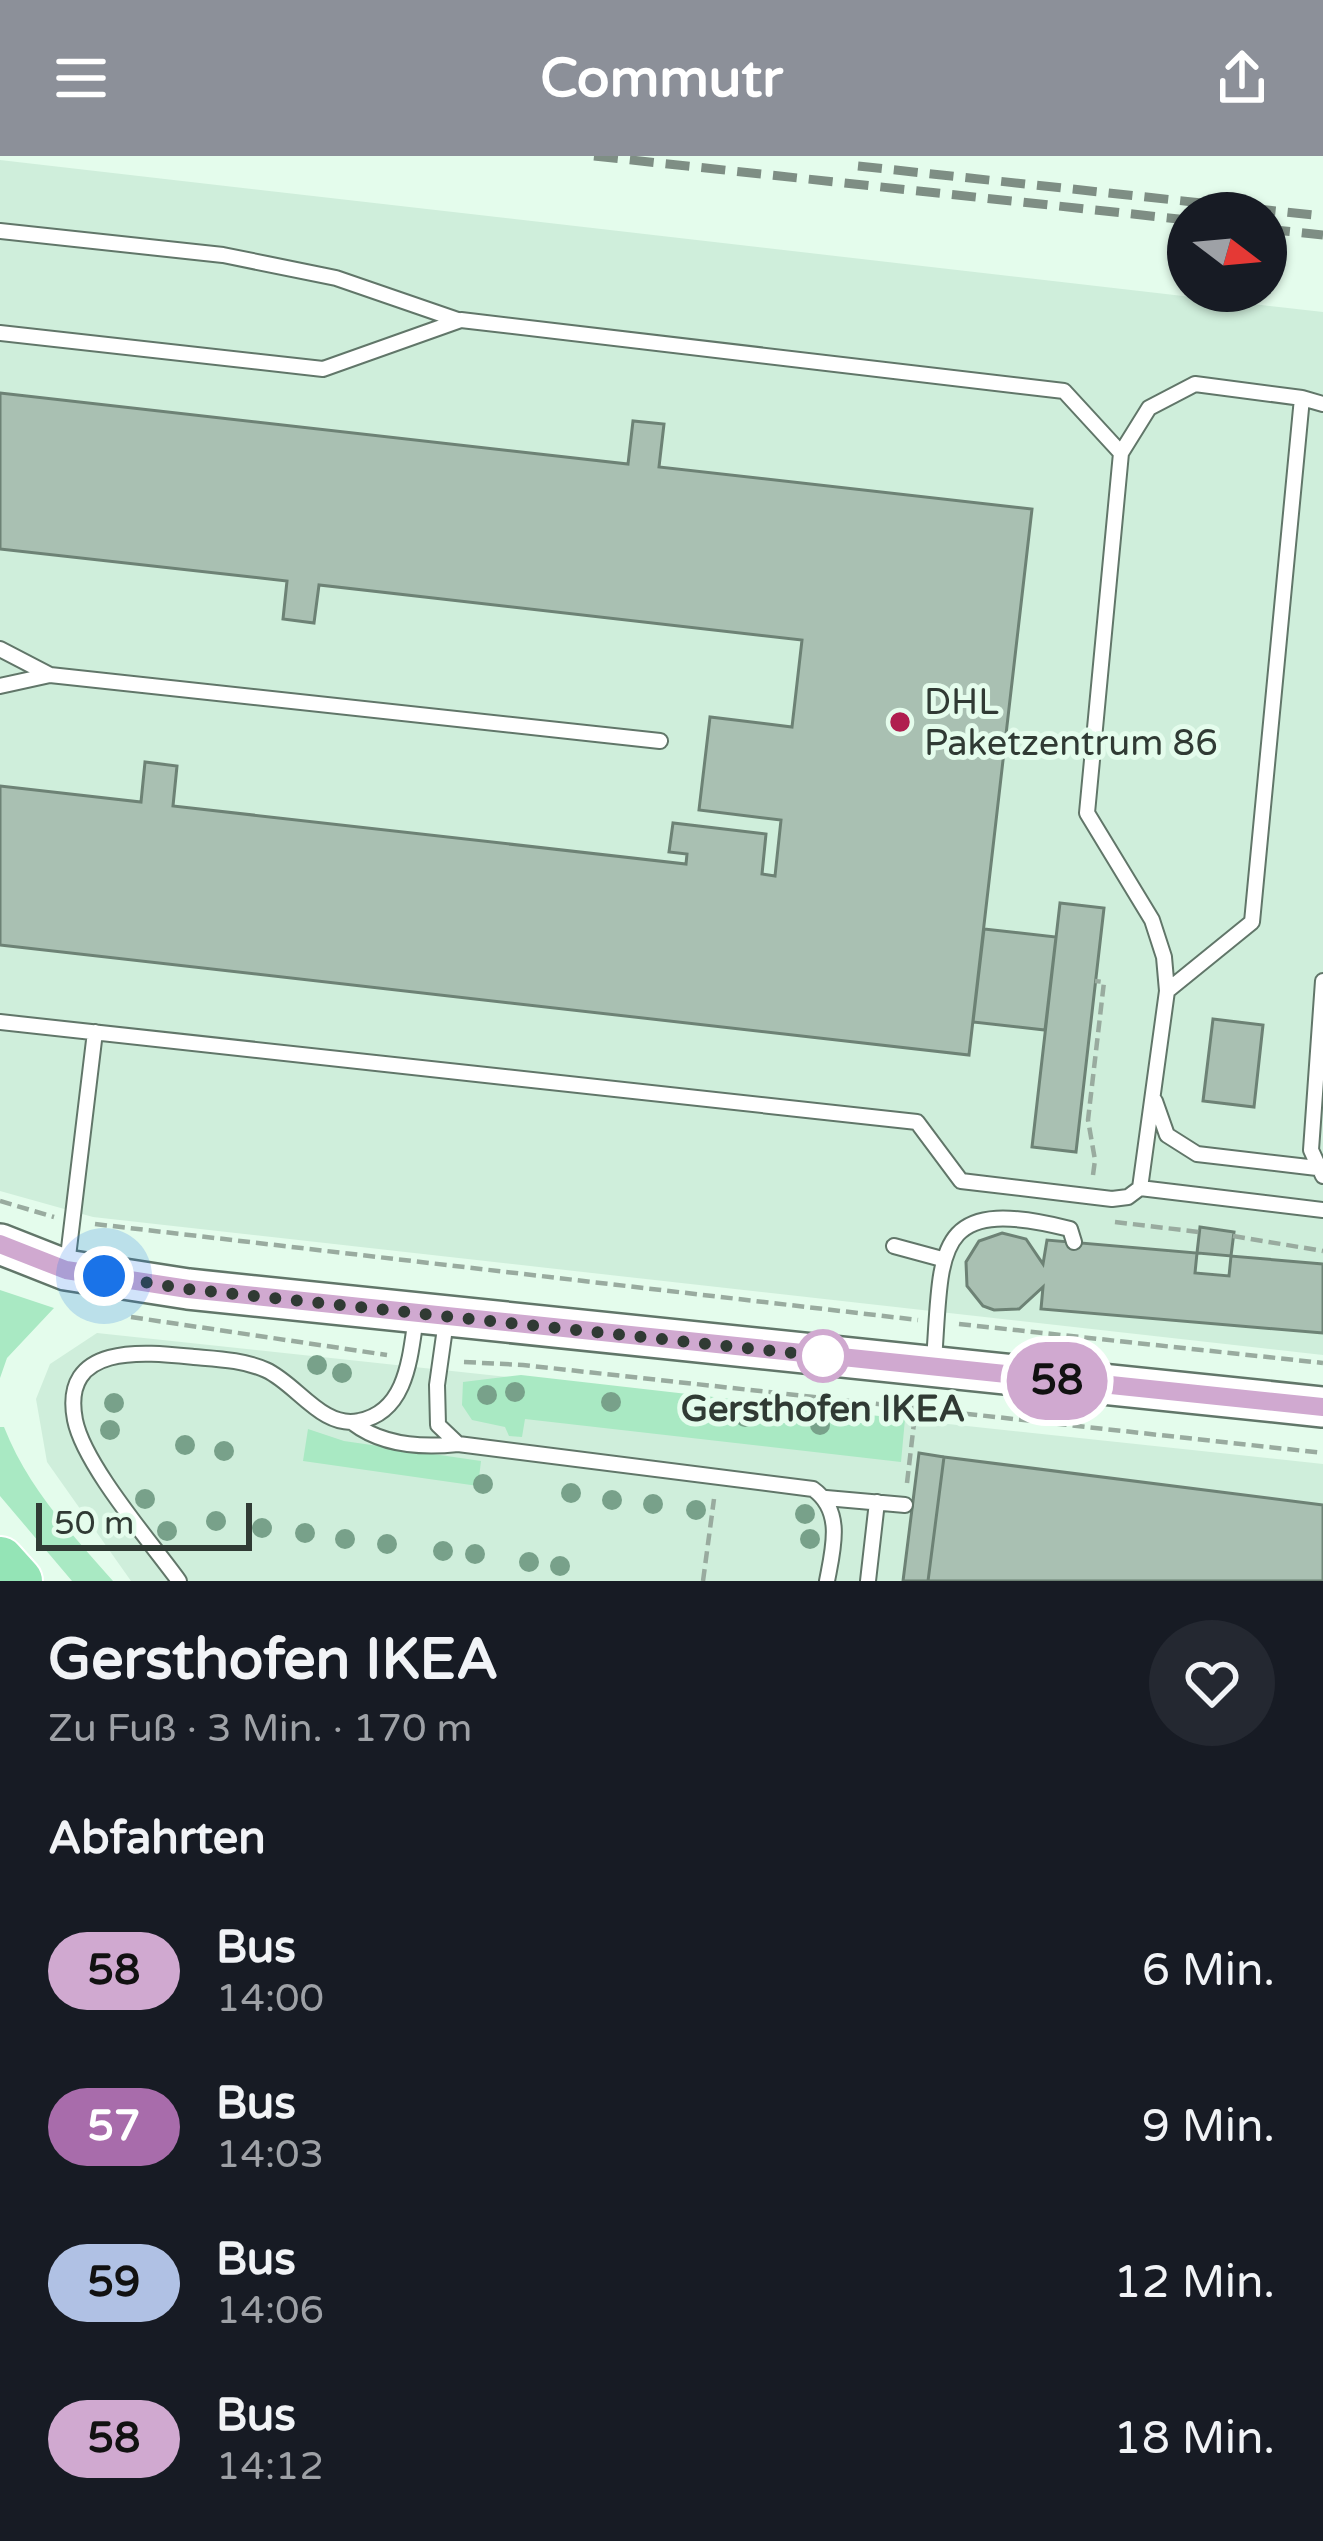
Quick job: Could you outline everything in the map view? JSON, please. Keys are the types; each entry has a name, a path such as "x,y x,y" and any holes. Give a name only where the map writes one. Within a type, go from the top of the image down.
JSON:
{"highway":[{"path":"0,1561 18,1581"}],"street":[{"path":"0,1244 66,1270 188,1289 719,1342 933,1370 1322,1402"}],"lane":[{"path":"0,231 223,255 336,278 460,320 1064,392 1121,453"},
{"path":"0,334 323,369 460,320"},
{"path":"0,1022 917,1122 961,1181 1128,1197 1139,1188 1167,991 1164,956 1152,920 1087,814 1121,453 1149,408 1195,384 1323,404"},
{"path":"1167,991 1252,922 1302,398"},
{"path":"0,649 50,675"},
{"path":"0,686 50,675 660,741"},
{"path":"1320,1172 1310,1150 1323,981"},
{"path":"66,1270 94,1031"},
{"path":"1153,1095 1167,1135 1197,1154 1320,1172"},
{"path":"1139,1188 1323,1210"},
{"path":"933,1370 942,1259 957,1231 976,1221 1059,1226 1074,1234 1074,1243"},
{"path":"894,1246 942,1259"},
{"path":"178,1581 84,1445 73,1399 87,1370 101,1359 138,1352 247,1364 287,1383 320,1412 353,1423 380,1413 395,1399 432,1314"},
{"path":"432,1314 438,1426 458,1444"},
{"path":"353,1423 371,1437 431,1447 458,1444 799,1486 826,1498 904,1505"},
{"path":"826,1498 835,1526 826,1581"},
{"path":"868,1581 877,1502"}],"path":[{"path":"1095,981 1104,982 1088,1120 1095,1160 1088,1219 1199,1232"},
{"path":"0,1201 74,1221 1323,1363"},
{"path":"1233,1236 1323,1251"},
{"path":"524,1365 1323,1453"},
{"path":"904,1505 916,1406"},
{"path":"704,1581 717,1476"}],"shaded area":[{"path":"0,160 1167,294 1167,312 1287,312 1287,308 1323,312 1323,1355 93,1217 0,1191"},
{"path":"97,1333 1323,1464 1323,1581 131,1581 47,1462 36,1399 50,1364"}],"green space":[{"path":"0,1290 54,1308 7,1358 0,1378"},
{"path":"521,1375 905,1419 901,1462 525,1419 522,1437 509,1436 505,1427 472,1420 462,1405 463,1382"},
{"path":"0,1427 51,1508 113,1581 72,1581 0,1496"},
{"path":"308,1429 344,1441 481,1461 478,1486 303,1461"}],"building":[{"name":"DHL Paketzentrum 86","path":"0,393 628,464 633,421 664,424 659,467 1032,509 969,1055 0,945 0,786 141,802 145,762 177,766 173,806 686,864 687,854 669,852 673,823 766,834 762,874 775,876 781,820 699,810 710,717 792,727 802,640 319,585 314,623 283,619 287,581 0,549"},
{"path":"1060,903 1104,908 1076,1152 1032,1147"},
{"path":"984,929 1056,937 1045,1030 973,1022"},
{"path":"1213,1019 1263,1025 1254,1107 1203,1101"},
{"path":"1200,1227 1234,1232 1231,1256 1197,1253"},
{"path":"1002,1233 1026,1239 1043,1264 1047,1240 1197,1253 1195,1273 1229,1276 1231,1256 1323,1264 1323,1333 1041,1309 1043,1287 1019,1309 994,1310 983,1306 967,1286 966,1262 979,1241"},
{"path":"919,1453 944,1457 928,1581 903,1581"},
{"path":"944,1457 1323,1505 1323,1581 928,1581"}],"railway":[{"path":"594,156 1167,218"},
{"path":"858,166 1323,216"},
{"path":"1287,231 1323,235"}],"bus line":[{"name":"58","path":"0,1244 66,1270 188,1289 1323,1407"}],"place":[{"name":"DHL Paketzentrum 86","path":"900,722"},
{"name":"Gersthofen IKEA","path":"823,1356"}],"route":[{"path":"104,1276 188,1289 831,1357 823,1356"}]}
